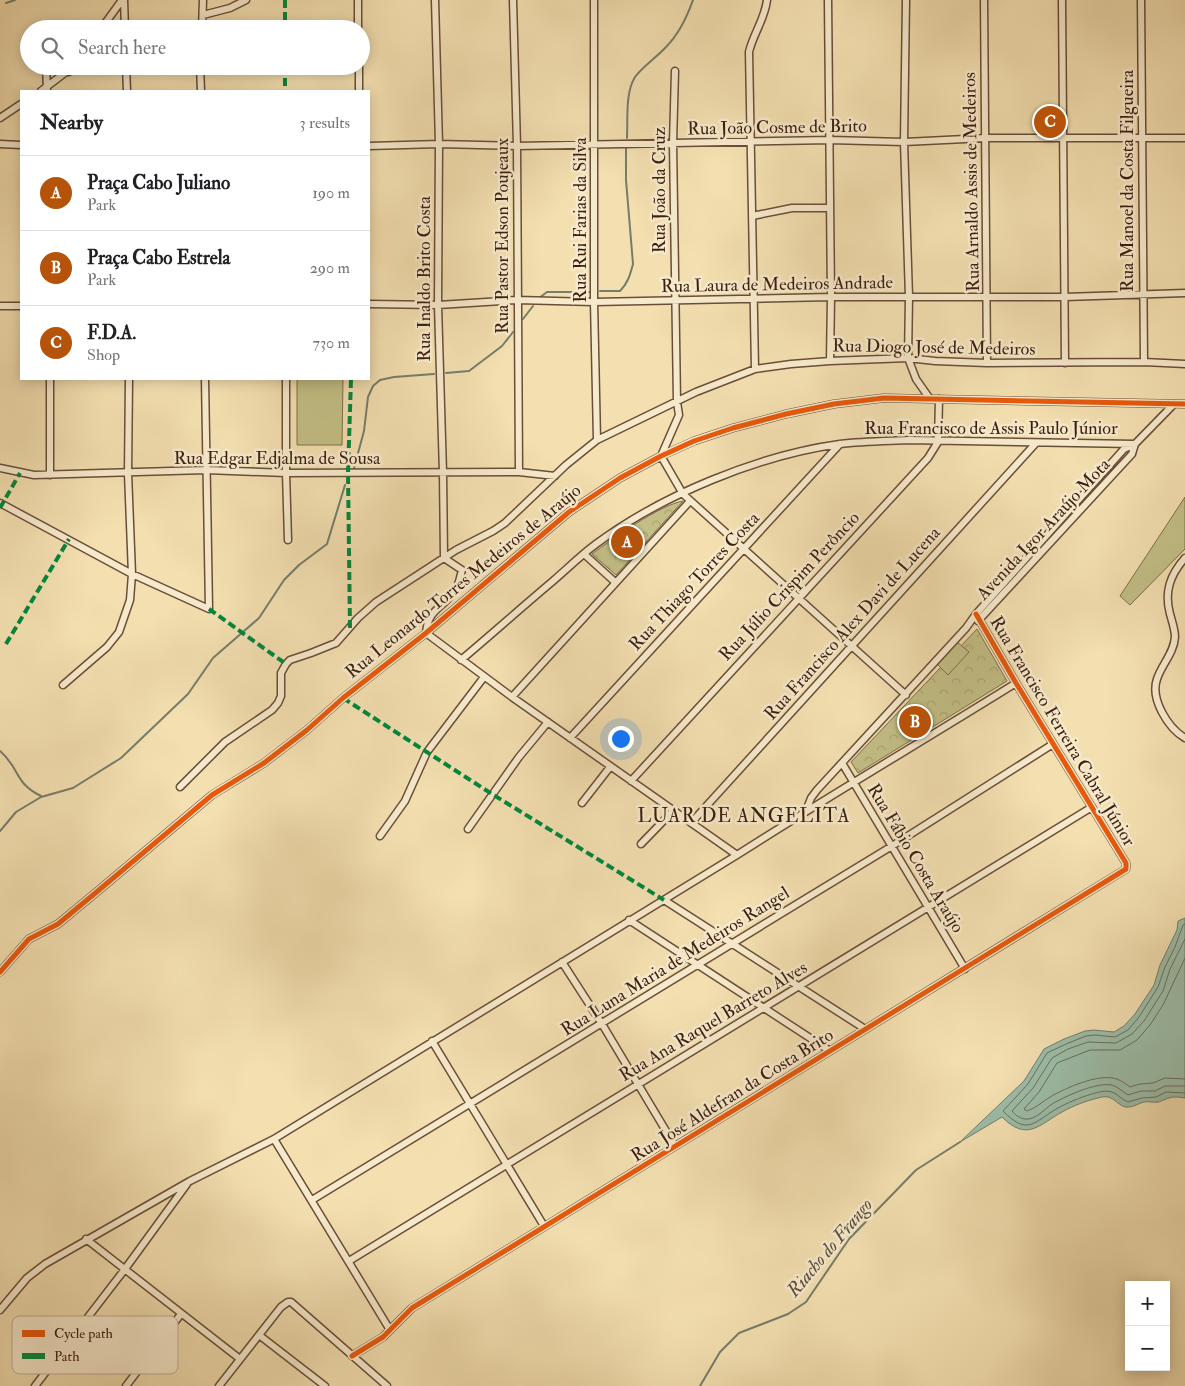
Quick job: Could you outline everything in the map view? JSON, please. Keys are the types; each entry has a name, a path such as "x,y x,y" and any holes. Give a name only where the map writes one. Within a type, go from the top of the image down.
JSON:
{"street":[{"path":"108,20 123,0"},
{"path":"123,0 124,20"},
{"path":"203,0 203,20"},
{"path":"203,15 230,8 246,0"},
{"path":"358,0 358,20"},
{"name":"Rua Inaldo Brito Costa","path":"435,0 439,144 438,305 444,473 444,558"},
{"name":"Rua Pastor Edson Poujeaux","path":"512,0 517,146 519,472"},
{"name":"Rua Rui Farias da Silva","path":"594,0 594,302 597,440"},
{"path":"755,369 749,52 751,42 764,14 767,0"},
{"path":"828,0 830,361"},
{"path":"906,0 904,142 909,297 908,358 916,379 930,399"},
{"name":"Rua Arnaldo Assis de Medeiros","path":"984,0 987,364"},
{"path":"1062,0 1065,363"},
{"name":"Rua Manoel da Costa Filgueira","path":"1141,0 1144,362"},
{"name":"Rua João da Cruz","path":"662,456 679,414 677,402 675,300 674,72"},
{"path":"45,90 46,75"},
{"path":"45,90 62,75"},
{"path":"126,75 127,90"},
{"path":"200,75 201,90"},
{"path":"359,75 359,90"},
{"path":"0,118 20,105"},
{"name":"Rua João Cosme de Brito","path":"370,146 439,144 517,146 830,140 904,142 986,138 1185,138"},
{"path":"0,144 20,145"},
{"path":"752,216 792,208 830,208"},
{"name":"Rua Laura de Medeiros Andrade","path":"370,304 438,305 518,300 594,302 831,297 1065,297 1185,293"},
{"path":"0,306 20,306"},
{"name":"Rua Diogo José de Medeiros","path":"180,786 225,742 272,710 281,696 281,673 286,664 295,658 311,654 336,643 367,609 444,558 506,523 579,453 597,440 696,392 755,369 830,361 908,358 935,362 987,364 1144,362 1185,364"},
{"path":"50,380 50,475"},
{"path":"63,685 108,647 118,632 130,600 132,574 128,473 129,380"},
{"path":"0,503 132,574 209,609 205,380"},
{"path":"286,380 288,540"},
{"name":"Rua Leonardo Torres Medeiros de Araújo","path":"0,972 29,939 58,924 200,804 283,749 343,698 426,633 582,502 620,478 662,456 694,441 733,428 834,404 884,398 1185,404"},
{"path":"938,442 939,399"},
{"name":"Avenida Igor Araújo Mota","path":"806,811 811,798 817,790 978,617 1124,449 1135,444 1174,404"},
{"name":"Rua Francisco de Assis Paulo Júnior","path":"461,660 584,554 622,527 719,477 768,460 840,444 908,440 1135,444"},
{"name":"Rua Júlio Crispim Perôncio","path":"631,781 928,458 938,442"},
{"name":"Rua Francisco Alex Davi de Lucena","path":"691,823 1036,443"},
{"name":"Rua Thiago Torres Costa","path":"570,738 840,444"},
{"path":"662,456 683,494 690,501 906,695"},
{"name":"Rua Edgar Edjalma de Sousa","path":"0,468 20,473 50,475 206,470 286,474 519,472 555,476"},
{"path":"512,697 690,501"},
{"path":"584,554 615,582"},
{"path":"444,558 462,570 454,593 430,614 426,624 426,633 610,767 737,855"},
{"path":"1185,558 1177,568 1167,590 1168,606 1175,635 1169,657 1157,679 1155,690 1165,717 1177,732 1185,738"},
{"name":"Rua Francisco Ferreira Cabral Júnior","path":"978,617 1126,863"},
{"path":"380,836 405,801 426,752 484,677"},
{"path":"0,1310 23,1283 45,1264 190,1181 274,1138 1016,683"},
{"path":"468,829 519,757 548,722"},
{"name":"Rua Luna Maria de Medeiros Rangel","path":"312,1200 602,1024 697,963 892,846 1053,744"},
{"name":"Rua Fábio Costa Araújo","path":"842,763 965,969"},
{"path":"582,803 610,767"},
{"name":"Rua Ana Raquel Barreto Alves","path":"350,1261 1092,807"},
{"path":"641,844 673,811"},
{"name":"Rua José Aldefran da Costa Brito","path":"352,1356 383,1337 412,1308 1124,872 1126,863"},
{"path":"664,900 865,1029"},
{"path":"629,920 830,1051"},
{"path":"562,962 639,1084 675,1146"},
{"path":"432,1041 544,1226"},
{"path":"274,1138 390,1330"},
{"path":"89,1316 190,1181"},
{"path":"86,1239 240,1359"},
{"path":"219,1386 281,1307 286,1302 291,1302 387,1386"},
{"path":"178,1319 182,1314"},
{"path":"259,1335 325,1386"},
{"path":"35,1386 44,1374"},
{"path":"126,1386 135,1374"}],"green space":[{"path":"297,380 343,380 342,445 297,445"},
{"path":"1185,497 1185,549 1130,605 1120,596"},
{"path":"683,501 616,575 592,554 649,516"},
{"path":"977,629 1007,681 858,773 851,762"},
{"path":"957,642 969,652 948,675 937,664"}],"water":[{"path":"1185,918 1185,1098 1172,1097 1159,1102 1144,1102 1125,1107 1110,1098 1102,1097 1071,1107 1033,1129 1019,1129 1002,1117 960,1142 1024,1081 1044,1049 1085,1031 1114,1032 1124,1026 1135,1014 1154,985 1160,965 1177,930 1178,921"}],"waterway":[{"path":"6,3 15,0"},
{"path":"627,138 628,106 632,83 638,73 675,37 693,0"},
{"path":"600,291 620,291 627,282 633,264 626,180 626,147"},
{"path":"539,298 547,292 589,292"},
{"path":"523,319 533,306"},
{"path":"446,373 469,371 502,346 513,332"},
{"path":"354,468 364,431 368,397 373,386 380,380 394,377 434,374"},
{"path":"0,831 16,812 41,797 73,788 121,758 188,694 213,658 259,618 284,580 299,565 327,544 345,485"},
{"path":"0,751 11,763 21,781 41,796"},
{"name":"Riacho do Frango","path":"700,1386 720,1352 739,1333 788,1314 806,1302 849,1239 916,1170 960,1142"}],"marked path":[{"path":"285,0 285,20"},
{"path":"285,75 285,90"},
{"path":"350,628 348,473 351,380"},
{"path":"0,508 20,473"},
{"path":"6,644 69,539"},
{"path":"209,609 286,664"},
{"path":"343,698 492,794 664,900"}],"cycle path":[{"path":"0,972 29,939 58,924 212,795 264,763 307,730 343,698 426,633 569,512 620,478 661,456 694,441 786,414 834,404 884,398 1185,404"},
{"path":"352,1356 383,1337 412,1308 1126,869 1126,863 976,614"}],"place":[{"name":"F.D.A.","path":"1050,122"},
{"name":"Praça Cabo Juliano","path":"627,542"},
{"name":"Praça Cabo Estrela","path":"915,722"}],"district":[{"name":"LUAR DE ANGELITA","path":"744,815"}]}
